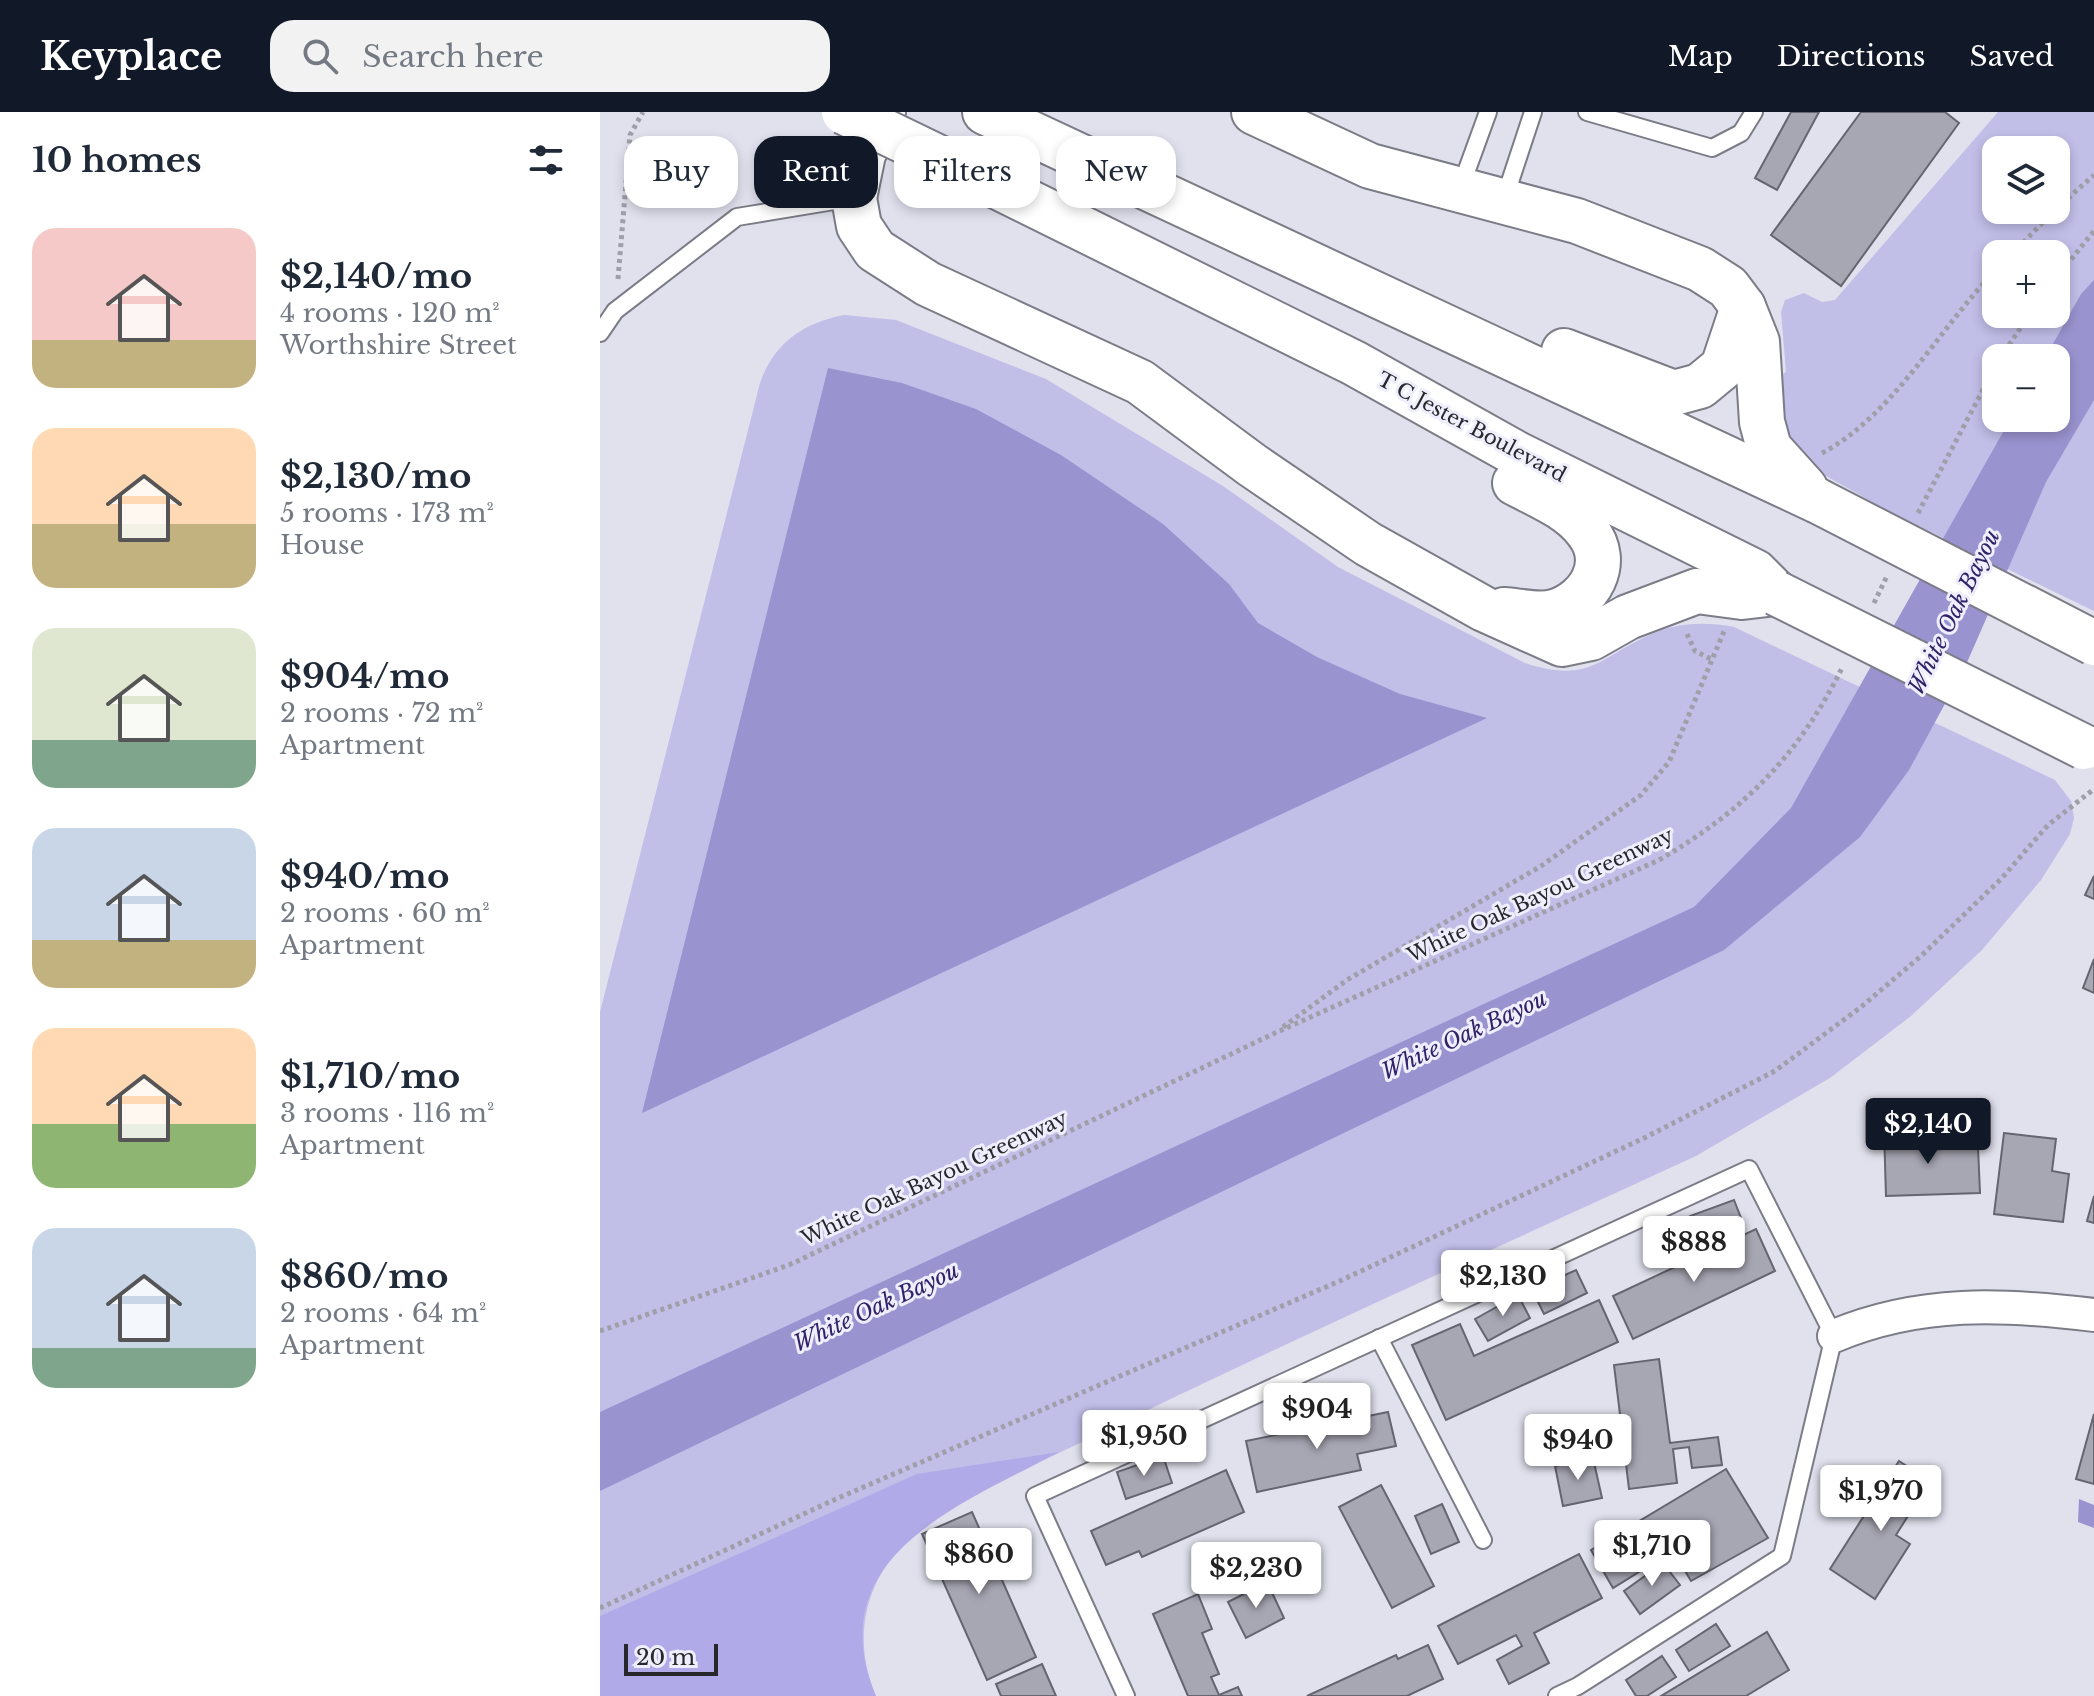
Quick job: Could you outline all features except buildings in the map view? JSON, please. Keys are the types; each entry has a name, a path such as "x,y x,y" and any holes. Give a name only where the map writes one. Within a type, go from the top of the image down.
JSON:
{"main road":[{"name":"T C Jester Boulevard","path":"844,112 1354,363 1517,454 1755,572 1776,593 2089,750"},
{"path":"872,136 883,112"},
{"path":"985,112 1364,288 1803,486 2094,643"},
{"path":"1254,112 1370,166 1577,221 1700,269 1728,287 1743,307 1757,342 1762,422 1769,448 1803,486"},
{"path":"855,208 866,240 899,268 1140,382 1368,544 1484,609 1562,644 1591,638 1637,612 1697,591 1742,597 1776,593"},
{"path":"1364,288 1524,334 1674,393 1700,386 1723,367 1743,307"},
{"path":"1354,363 1403,415 1465,457 1560,507 1586,529 1594,541 1599,572 1591,586 1570,606 1550,613 1484,609"}],"street":[{"path":"1834,1336 1867,1322 1918,1309 2047,1309 2094,1315"}],"lane":[{"path":"1459,191 1488,112"},
{"path":"1503,201 1533,112"},
{"path":"1587,112 1712,148 1741,133 1754,112"},
{"path":"600,333 615,311 737,217 792,208"},
{"path":"1126,1696 1035,1496 1749,1169 1834,1336 1782,1556 1557,1696"},
{"path":"1379,1338 1483,1540"}],"path":[{"path":"615,311 630,135 643,112"},
{"path":"2070,197 2094,175"},
{"path":"2026,240 2042,224"},
{"path":"2070,261 2094,231"},
{"path":"1803,486 1840,444 1859,429 1982,286"},
{"path":"1917,515 1982,392"},
{"path":"1869,612 1890,571"},
{"name":"White Oak Bayou Greenway","path":"1273,1034 1347,980 1541,866 1641,795 1669,762 1728,622"},
{"path":"1684,624 1695,651 1713,660"},
{"name":"White Oak Bayou Greenway","path":"600,1331 789,1265 1273,1034 1659,860 1707,832 1767,781 1799,743 1849,654"},
{"path":"600,1608 836,1499 1342,1280 1644,1138 1775,1071 1861,1007 1921,956 2001,879 2048,825 2094,789"}],"shaded area":[{"path":"1998,112 2094,112 2094,611 1892,513 1810,467 1786,437 1779,376 1786,372 1781,312 1785,300 1804,293 1822,302 1835,300"},
{"path":"844,315 896,320 1046,379 1223,486 1338,567 1525,663 1566,671 1581,669 1664,629 1694,624 1734,627 2055,780 2071,801 2074,818 2070,834 2041,880 1982,950 1911,1016 1830,1078 1696,1156 1156,1406 989,1487 923,1526 892,1557 872,1593 866,1613 865,1654 876,1696 600,1696 600,1012 760,383 773,357 792,337 816,323"},
{"path":"1059,1452 943,1515 909,1541 883,1571 866,1606 863,1647 876,1696 600,1696 600,1616 917,1474"}],"water":[{"name":"White Oak Bayou","path":"2094,280 2094,400 2046,482 1965,667 1909,770 1860,837 1724,950 600,1491 600,1412 1694,907 1791,808 2003,432 2070,432 2070,344 2053,344 2062,328 2070,328 2070,314 2081,294"},
{"path":"828,368 902,383 976,409 1061,455 1163,524 1229,584 1258,623 1317,657 1400,694 1487,718 642,1113"},
{"path":"2079,1499 2094,1505 2094,1528 2078,1522"}]}
